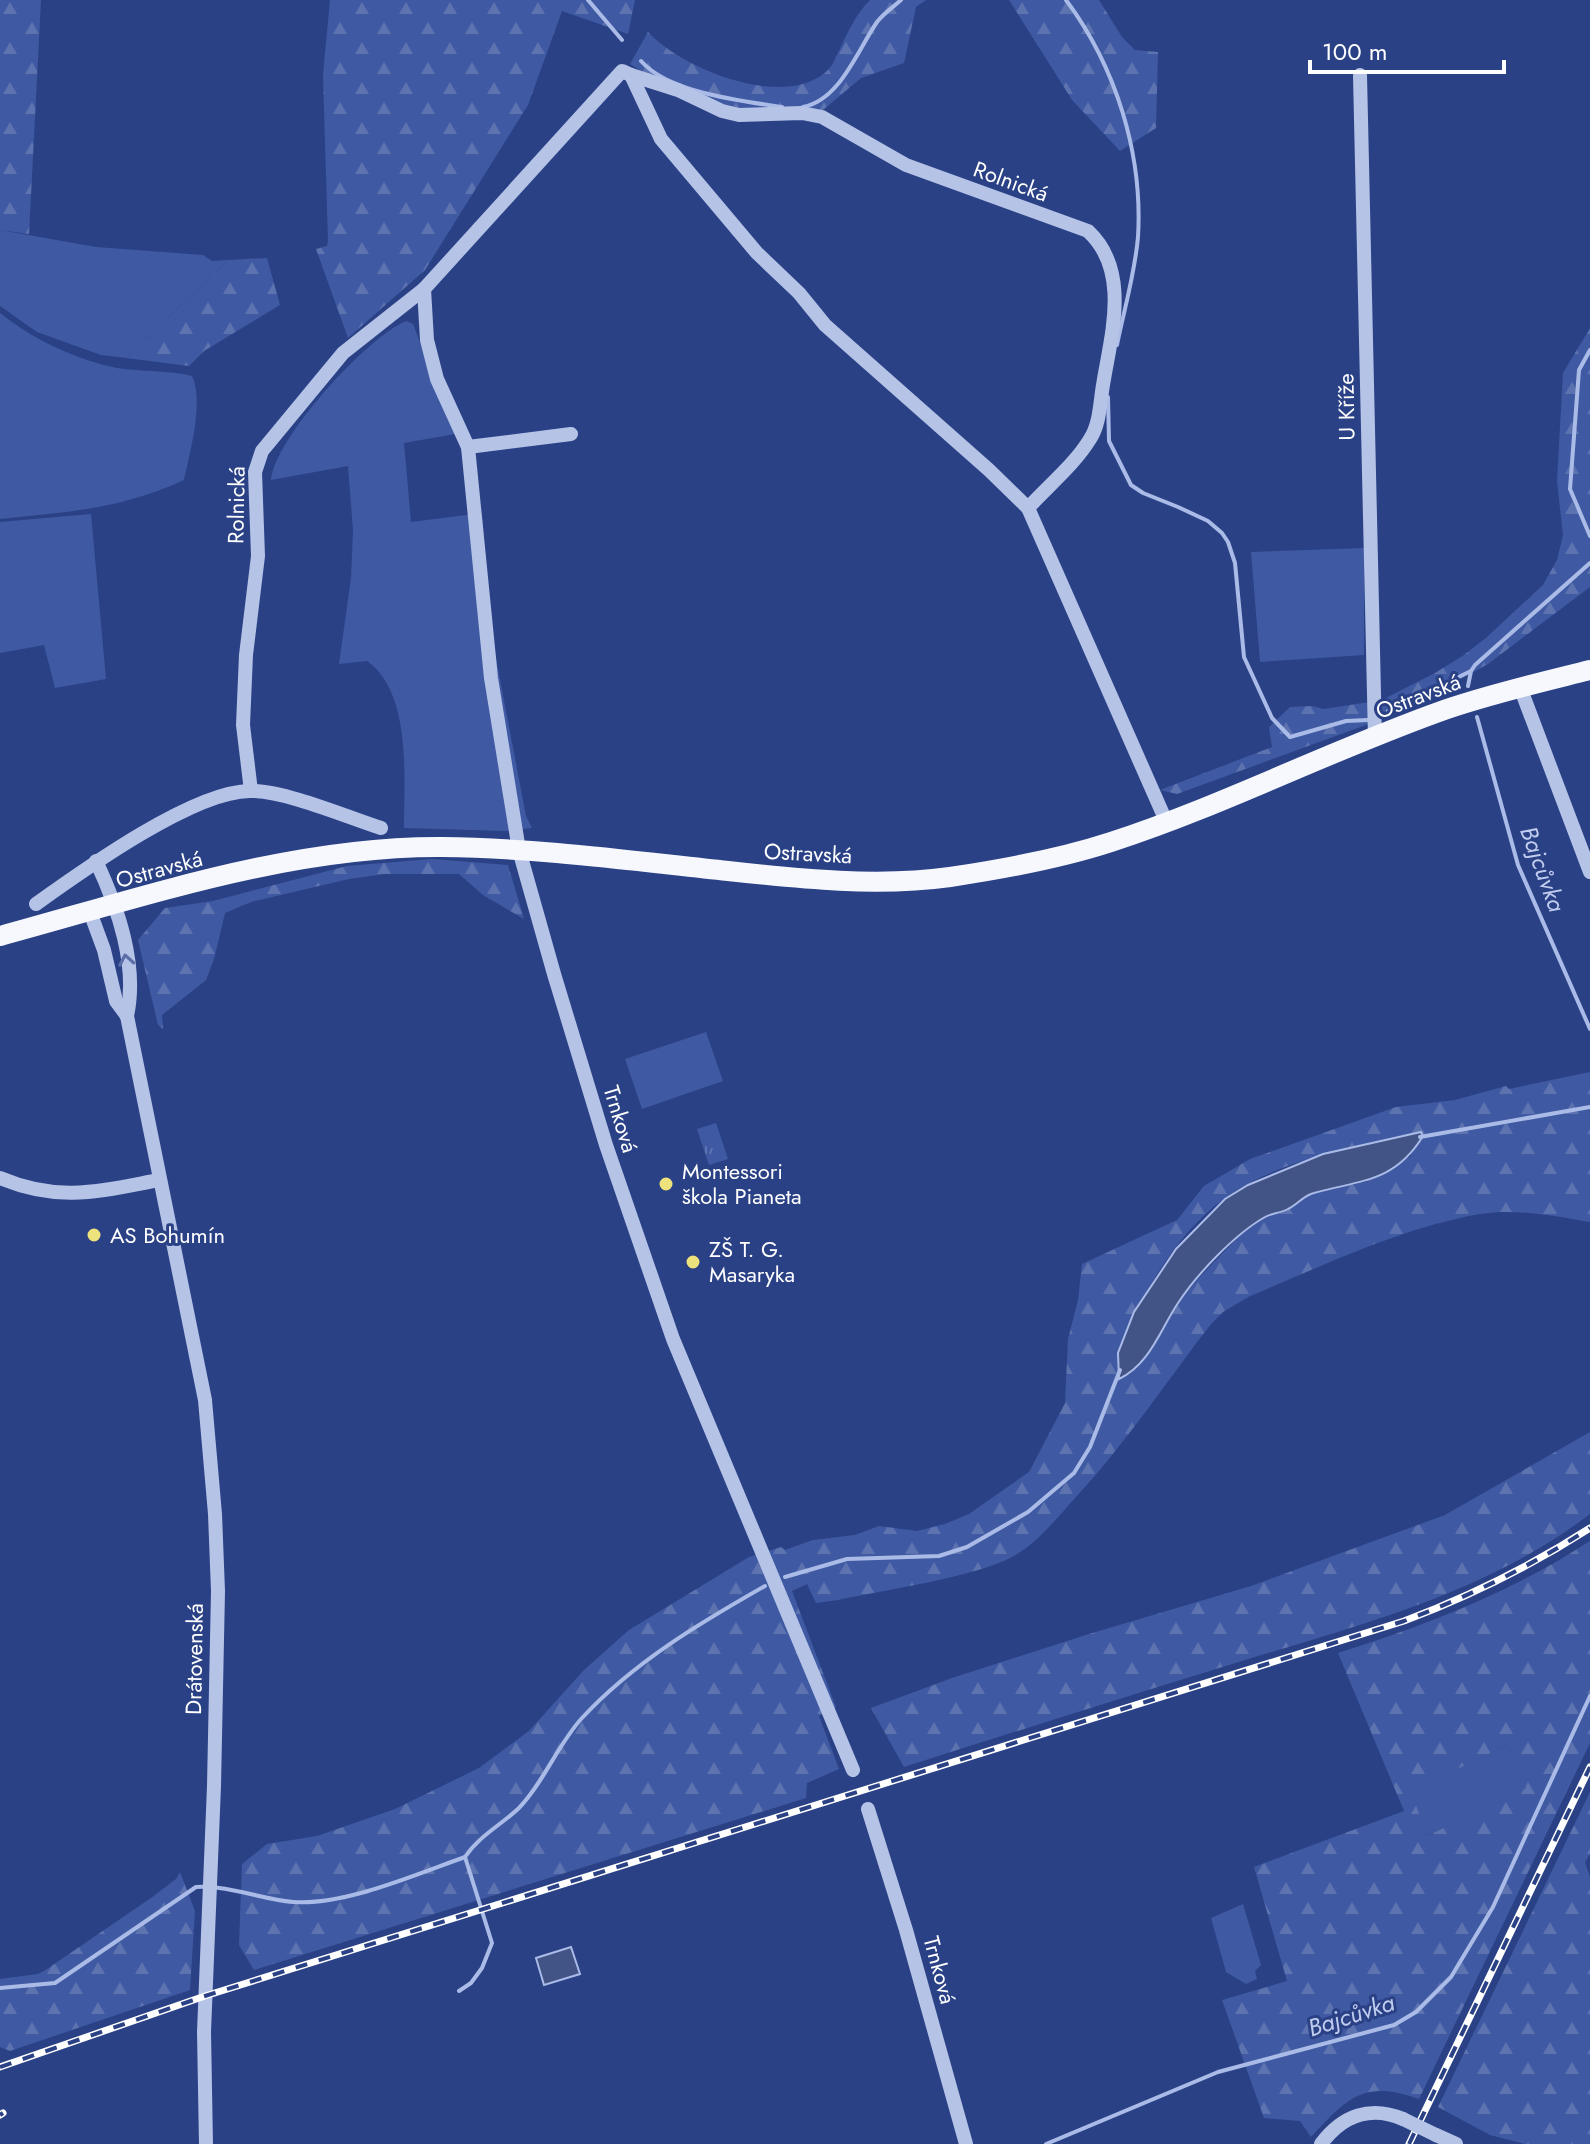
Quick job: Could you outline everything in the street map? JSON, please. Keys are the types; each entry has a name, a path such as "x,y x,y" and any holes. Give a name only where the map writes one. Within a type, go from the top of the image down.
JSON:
{"main road":[{"name":"Ostravská","path":"0,936 284,863 369,848 519,850 834,880 944,878 1053,858 1111,842 1443,711 1520,687 1590,670"}],"street":[{"name":"Rolnická","path":"251,791 243,725 246,655 258,556 254,491 258,458 343,353 424,289 622,71 678,90 722,111 756,115 802,113 822,117 906,165 1088,231 1096,239 1109,265 1116,307 1095,431 1081,451 1028,508"},
{"path":"631,75 661,139 757,253 799,293 825,325 1028,508 1166,821"},
{"name":"U Kříže","path":"1360,75 1375,738"},
{"path":"424,289 427,340 437,379 468,447 571,434"},
{"name":"Trnková","path":"468,447 491,678 519,850 606,1145 673,1339 853,1770"},
{"path":"1520,687 1590,872"},
{"name":"Ostravská","path":"36,904 96,861 196,806 222,796 251,791 289,799 381,828"},
{"name":"Drátovenská","path":"96,861 117,905 132,993 127,1016 205,1400 215,1514 218,1591 204,2032 206,2144"},
{"name":"Drátovenská","path":"90,912 104,950 116,1001 127,1016"},
{"path":"0,1178 31,1189 74,1195 159,1180"},
{"name":"Trnková","path":"868,1809 906,1930 966,2144"},
{"path":"1321,2144 1334,2129 1354,2116 1383,2112 1456,2144"}],"green space":[{"path":"0,0 41,0 29,234 0,230"},
{"path":"330,0 635,0 628,34 562,11 528,105 425,270 348,338 316,249 327,246 328,241 323,75"},
{"path":"870,0 926,0 916,7 904,63 861,78 823,110 734,108 674,88 630,64 648,32 685,59 736,80 762,86 788,87 811,81 830,67 856,18"},
{"path":"1009,0 1099,0 1122,37 1135,50 1158,52 1156,128 1120,151 1072,100"},
{"path":"0,230 96,247 203,255 212,261 228,260 126,358 101,355 37,332 0,306"},
{"path":"267,258 280,305 204,351 189,366 126,358 228,260"},
{"path":"0,313 41,340 86,359 117,368 192,376 197,399 196,413 184,480 116,503 0,519"},
{"path":"406,321 413,324 455,434 404,443 411,522 482,513 491,632 526,816 532,828 505,831 404,828 402,738 392,694 382,675 367,661 339,664 351,578 353,530 348,466 271,480 276,462 288,440 325,391 369,347"},
{"path":"1590,328 1590,587 1488,664 1385,718 1177,794 1160,790 1272,747 1269,727 1290,707 1324,709 1382,700 1435,673 1487,637 1543,585 1557,560 1563,535 1557,481 1563,373"},
{"path":"91,514 106,679 55,688 44,645 0,653 0,522"},
{"path":"1364,548 1364,655 1260,662 1251,552"},
{"path":"432,859 508,865 524,919 483,895 459,874 385,874 349,879 251,902 225,913 206,980 162,1015 163,1029 158,1025 138,940 165,908 213,901 347,866"},
{"path":"706,1032 723,1081 642,1109 625,1059"},
{"path":"1590,1072 1590,1222 1507,1212 1450,1220 1363,1249 1250,1296 1223,1312 1211,1324 1129,1434 1043,1533 1025,1549 1004,1561 965,1574 838,1600 816,1603 807,1584 792,1591 836,1707 819,1716 839,1769 807,1783 806,1798 254,1970 239,1945 242,1864 267,1844 317,1836 395,1809 479,1768 529,1731 584,1670 629,1630 749,1557 781,1547 785,1550 813,1540 855,1535 879,1526 917,1531 945,1524 969,1514 1029,1472 1065,1403 1068,1339 1078,1300 1082,1264 1177,1220 1204,1186 1250,1159 1396,1107 1455,1100 1506,1086 1509,1089","holes":["1403,1135 1411,1156 1365,1182 1309,1194 1289,1209 1266,1216 1238,1237 1195,1282 1178,1303 1153,1346 1118,1353 1137,1310 1161,1268 1190,1230 1225,1198 1287,1166"]},
{"path":"716,1123 728,1159 709,1165 697,1129"},
{"path":"1590,1432 1590,1514 1510,1564 1424,1602 1335,1633 904,1767 871,1708 1089,1634 1251,1586 1445,1515"},
{"path":"1590,1541 1590,1743 1419,2099 1384,2091 1358,2096 1335,2112 1311,2137 1300,2121 1264,2118 1222,2000 1287,1981 1254,1867 1404,1811 1338,1653 1468,1606 1560,1560","holes":["1508,1745 1526,1788 1427,1836 1411,1791"]},
{"path":"1508,1745 1527,1788 1427,1836 1410,1791"},
{"path":"1590,1792 1590,1854 1585,1862 1590,1877 1590,2144 1525,2144 1490,2135 1438,2107"},
{"path":"180,1872 195,1911 190,1990 10,2051 0,2047 0,1979 38,1974 47,1969 151,1898 176,1879"},
{"path":"1243,1904 1261,1965 1255,1971 1257,1979 1246,1984 1226,1972 1211,1918"}],"shaded area":[{"path":"1421,1132 1423,1136 1412,1151 1389,1171 1310,1194 1288,1209 1265,1217 1241,1234 1186,1292 1139,1365 1119,1379 1118,1353 1134,1312 1176,1249 1225,1199 1248,1185 1323,1154"},
{"path":"571,1947 580,1974 544,1985 536,1958"}],"waterway":[{"path":"588,0 622,40"},
{"path":"803,107 816,103 837,85 877,22 901,0"},
{"path":"1066,0 1084,26 1112,83 1123,112 1136,174 1137,251 1117,345"},
{"path":"641,61 653,72 687,88 782,107"},
{"name":"Bajcůvka","path":"1590,350 1579,370 1570,489 1590,536"},
{"path":"1108,397 1109,441 1131,485 1208,521 1228,542 1235,563 1244,657 1272,718 1290,737 1346,721 1368,720"},
{"name":"Bajcůvka","path":"1468,686 1475,665 1590,563"},
{"path":"1388,711 1471,671"},
{"name":"Bajcůvka","path":"1477,717 1518,865 1590,1029"},
{"path":"1420,1137 1590,1107"},
{"path":"785,1577 847,1559 939,1556 967,1547 1028,1512 1074,1473 1090,1447 1120,1370"},
{"path":"459,1991 471,1983 482,1968 492,1943 465,1857 528,1798 573,1728 623,1679 716,1614 765,1586"},
{"name":"Bajcůvka","path":"1046,2144 1218,2072 1394,2025 1416,2012 1451,1977 1493,1907 1590,1696"},
{"path":"0,1988 55,1983 196,1887 221,1888 293,1902 313,1902 357,1894 465,1857"}],"railway":[{"path":"0,2067 205,1996 1404,1621 1500,1579 1590,1528"},
{"path":"1409,2144 1590,1767"}],"place":[{"name":"Montessori škola Pianeta","path":"666,1184"},
{"name":"AS Bohumín","path":"94,1235"},
{"name":"ZŠ T. G. Masaryka","path":"693,1262"}]}
